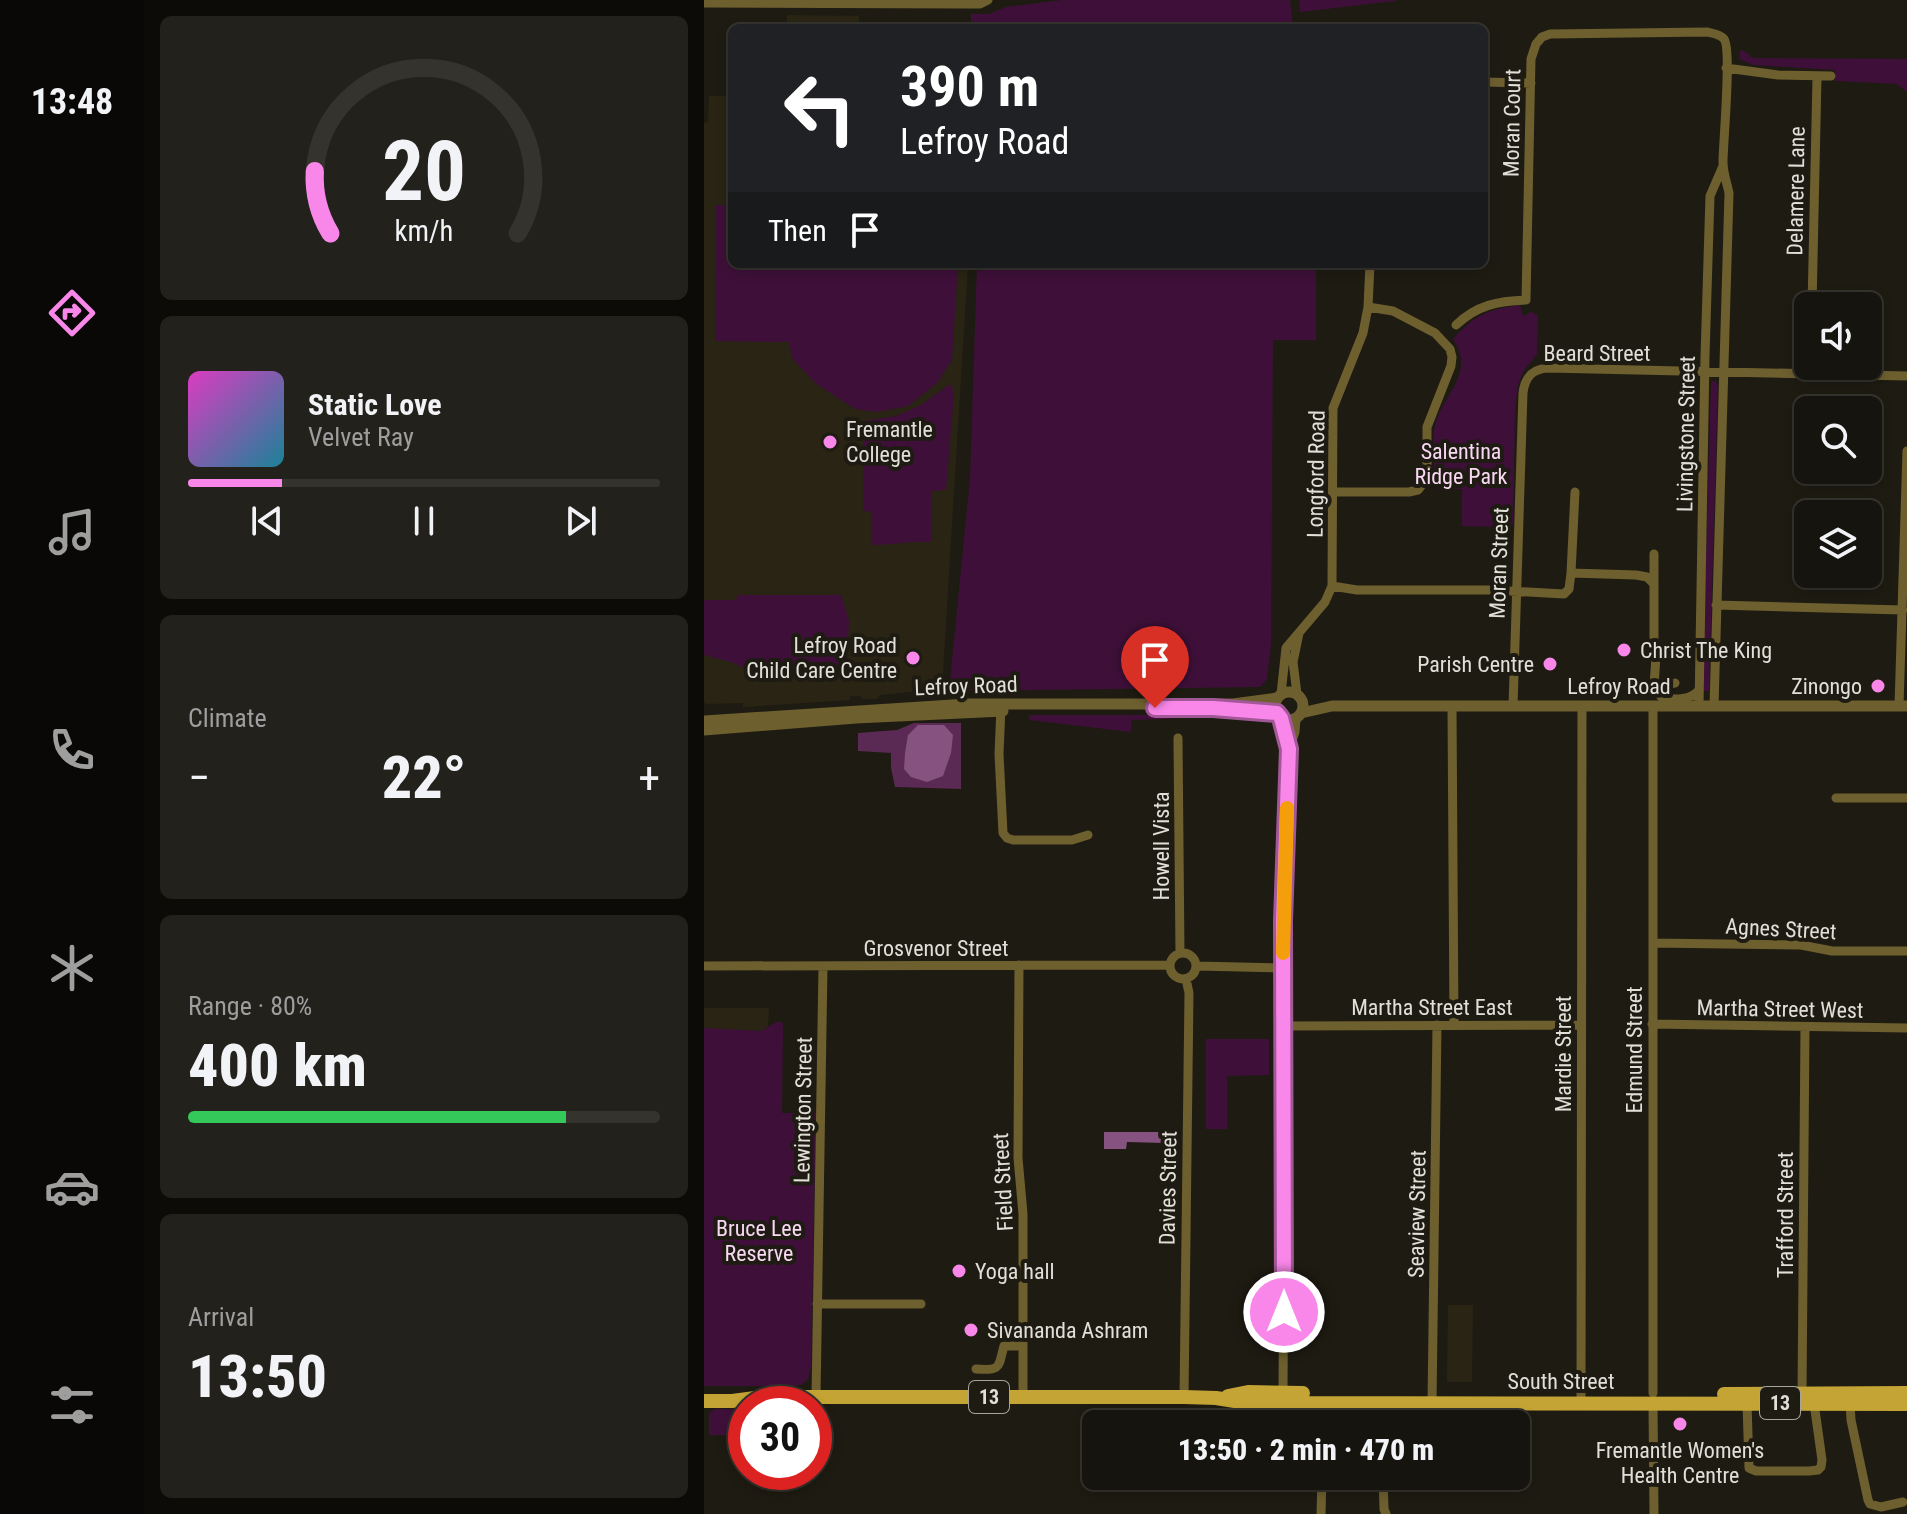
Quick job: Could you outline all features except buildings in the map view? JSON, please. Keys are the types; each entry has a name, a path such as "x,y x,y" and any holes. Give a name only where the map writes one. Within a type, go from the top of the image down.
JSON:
{"main road":[{"name":"South Street","path":"704,1392 728,1392"},
{"name":"South Street","path":"832,1397 1184,1397 1247,1403 1283,1398 1806,1400"},
{"name":"South Street","path":"1283,1398 1321,1402 1432,1398"},
{"name":"South Street","path":"1653,1398 1747,1403 1907,1398"},
{"name":"South Street","path":"704,1401 728,1401"}],"street":[{"path":"704,3 980,4 988,0"},
{"name":"Moran Court","path":"1456,325 1483,306 1526,300 1531,83 1533,50 1538,40 1550,34 1707,32 1723,38"},
{"name":"Livingstone Street","path":"1714,706 1729,193 1723,166 1726,43 1723,38"},
{"path":"1726,68 1778,75 1831,76"},
{"name":"Delamere Lane","path":"1812,292 1817,77"},
{"path":"1488,82 1531,83"},
{"name":"Livingstone Street","path":"1699,706 1710,196 1723,166"},
{"name":"Longford Road","path":"1332,586 1333,408 1360,343 1368,307 1370,268"},
{"path":"1333,492 1414,492 1422,486 1426,478 1427,427 1447,379 1452,357 1445,341 1435,333 1393,311 1368,307"},
{"name":"Beard Street","path":"1529,375 1538,369 1548,368 1724,373 1794,371"},
{"name":"Beard Street","path":"1882,374 1907,376"},
{"name":"Moran Street","path":"1513,706 1523,393 1529,375"},
{"path":"1903,706 1907,451"},
{"path":"1289,749 1275,705 1284,654 1288,643 1325,602 1332,586 1357,590 1564,594 1569,589 1571,573 1575,492"},
{"name":"Edmund Street","path":"1654,554 1657,693 1652,1024 1654,1514"},
{"path":"1571,573 1636,575 1647,577 1654,584"},
{"path":"1716,605 1903,610"},
{"path":"1283,1398 1283,921 1289,749 1303,705 1293,662 1299,633"},
{"path":"1675,682 1662,686 1657,693 1664,699 1687,698 1699,690"},
{"name":"Lefroy Road","path":"704,730 1001,707 1233,704 1289,692 1332,706 1582,706 1657,693 1699,706 1903,706"},
{"name":"Lefroy Road","path":"704,721 968,704 1001,707 1213,708 1279,715 1288,720 1332,706"},
{"path":"1452,706 1454,1025"},
{"name":"Mardie Street","path":"1581,1398 1582,706"},
{"path":"1001,707 1003,833 1013,840 1072,840 1088,835"},
{"name":"Howell Vista","path":"1178,738 1180,953"},
{"path":"1836,798 1907,798"},
{"name":"Agnes Street","path":"1653,943 1801,945 1832,951 1907,951"},
{"path":"1188,953 1197,966 1194,974 1178,979 1171,973 1169,965 1173,957 1188,953"},
{"name":"Field Street","path":"1019,965 1018,1158 1023,1214 1023,1397"},
{"name":"Grosvenor Street","path":"704,966 1169,965"},
{"name":"Lewington Street","path":"816,1386 823,966"},
{"path":"1197,966 1283,968"},
{"name":"Davies Street","path":"1184,1397 1189,998 1186,979"},
{"name":"Martha Street West","path":"1652,1024 1907,1028"},
{"name":"Seaview Street","path":"1432,1398 1437,1025"},
{"name":"Martha Street East","path":"1285,1026 1581,1025"},
{"name":"Trafford Street","path":"1747,1403 1749,1468 1756,1471 1809,1471 1821,1467 1822,1460 1806,1400 1805,1027"},
{"path":"817,1304 921,1304"},
{"path":"976,1369 989,1370 999,1366 1004,1346 1023,1346"},
{"path":"1854,1398 1851,1420 1868,1500 1870,1504 1881,1507 1903,1502"},
{"path":"1321,1402 1321,1410"},
{"path":"1380,1402 1381,1410"},
{"path":"1321,1514 1322,1490"},
{"path":"1383,1490 1386,1514"}],"shaded area":[{"path":"787,15 859,16 859,24 787,24"},
{"name":"Fremantle College","path":"709,96 728,96 728,268 968,268 942,689 880,695 877,699 850,696 850,700 743,707 743,703 704,702 704,123 708,122"},
{"path":"914,723 961,723 961,789 895,787 891,753 858,751 858,733 897,730"},
{"path":"918,725 944,725 953,735 943,776 927,782 911,777 904,769 908,735"},
{"path":"704,1008 769,1008 767,1052 704,1059"},
{"path":"1104,1132 1164,1132 1164,1143 1127,1142 1126,1149 1104,1149"},
{"path":"1448,1305 1473,1305 1472,1382 1447,1382"}],"green space":[{"path":"1062,0 1290,0 1293,24 971,24 971,14 989,14 1006,7"},
{"path":"1299,0 1395,0 1395,1 1300,12"},
{"path":"1743,50 1753,58 1907,59 1907,92 1897,84 1835,81 1835,70 1753,65 1740,59 1739,52"},
{"path":"716,205 728,205 728,268 958,268 952,360 937,383 908,406 877,412 855,409 815,383 792,358 789,342 715,341"},
{"path":"977,268 1316,268 1316,340 1273,340 1271,645 1267,679 1260,687 949,691 970,479"},
{"name":"Salentina Ridge Park","path":"1520,305 1523,316 1531,312 1538,315 1537,354 1523,372 1518,385 1513,525 1501,520 1497,527 1462,526 1462,489 1435,488 1433,447 1439,413 1460,373 1459,351 1453,339 1483,314"},
{"path":"1715,380 1718,386 1709,691 1704,691 1711,383"},
{"path":"950,384 954,393 946,490 932,491 932,542 871,545 871,512 863,511 863,421 896,416 921,405"},
{"path":"738,595 841,595 849,620 847,665 762,676 731,662 704,655 704,600 736,600"},
{"path":"1029,715 1201,715 1131,720 1131,732 1029,720"},
{"name":"Bruce Lee Reserve","path":"782,1022 782,1113 816,1113 811,1367 808,1379 801,1385 704,1386 704,1028 761,1031"},
{"path":"1206,1039 1269,1039 1269,1075 1227,1076 1227,1129 1206,1129"},
{"path":"715,1409 728,1409 728,1436 709,1435 709,1413"}],"slow traffic":[{"path":"1283,953 1287,808"}],"place":[{"name":"Fremantle College","path":"830,442"},
{"name":"Christ The King","path":"1624,650"},
{"name":"Lefroy Road Child Care Centre","path":"913,658"},
{"name":"Parish Centre","path":"1550,664"},
{"name":"Zinongo","path":"1878,686"},
{"name":"Yoga hall","path":"959,1271"},
{"name":"Sivananda Ashram","path":"971,1330"},
{"name":"Fremantle Women's Health Centre","path":"1680,1424"}],"route":[{"path":"1155,708 1277,713 1289,749 1283,921 1284,1312"}]}
